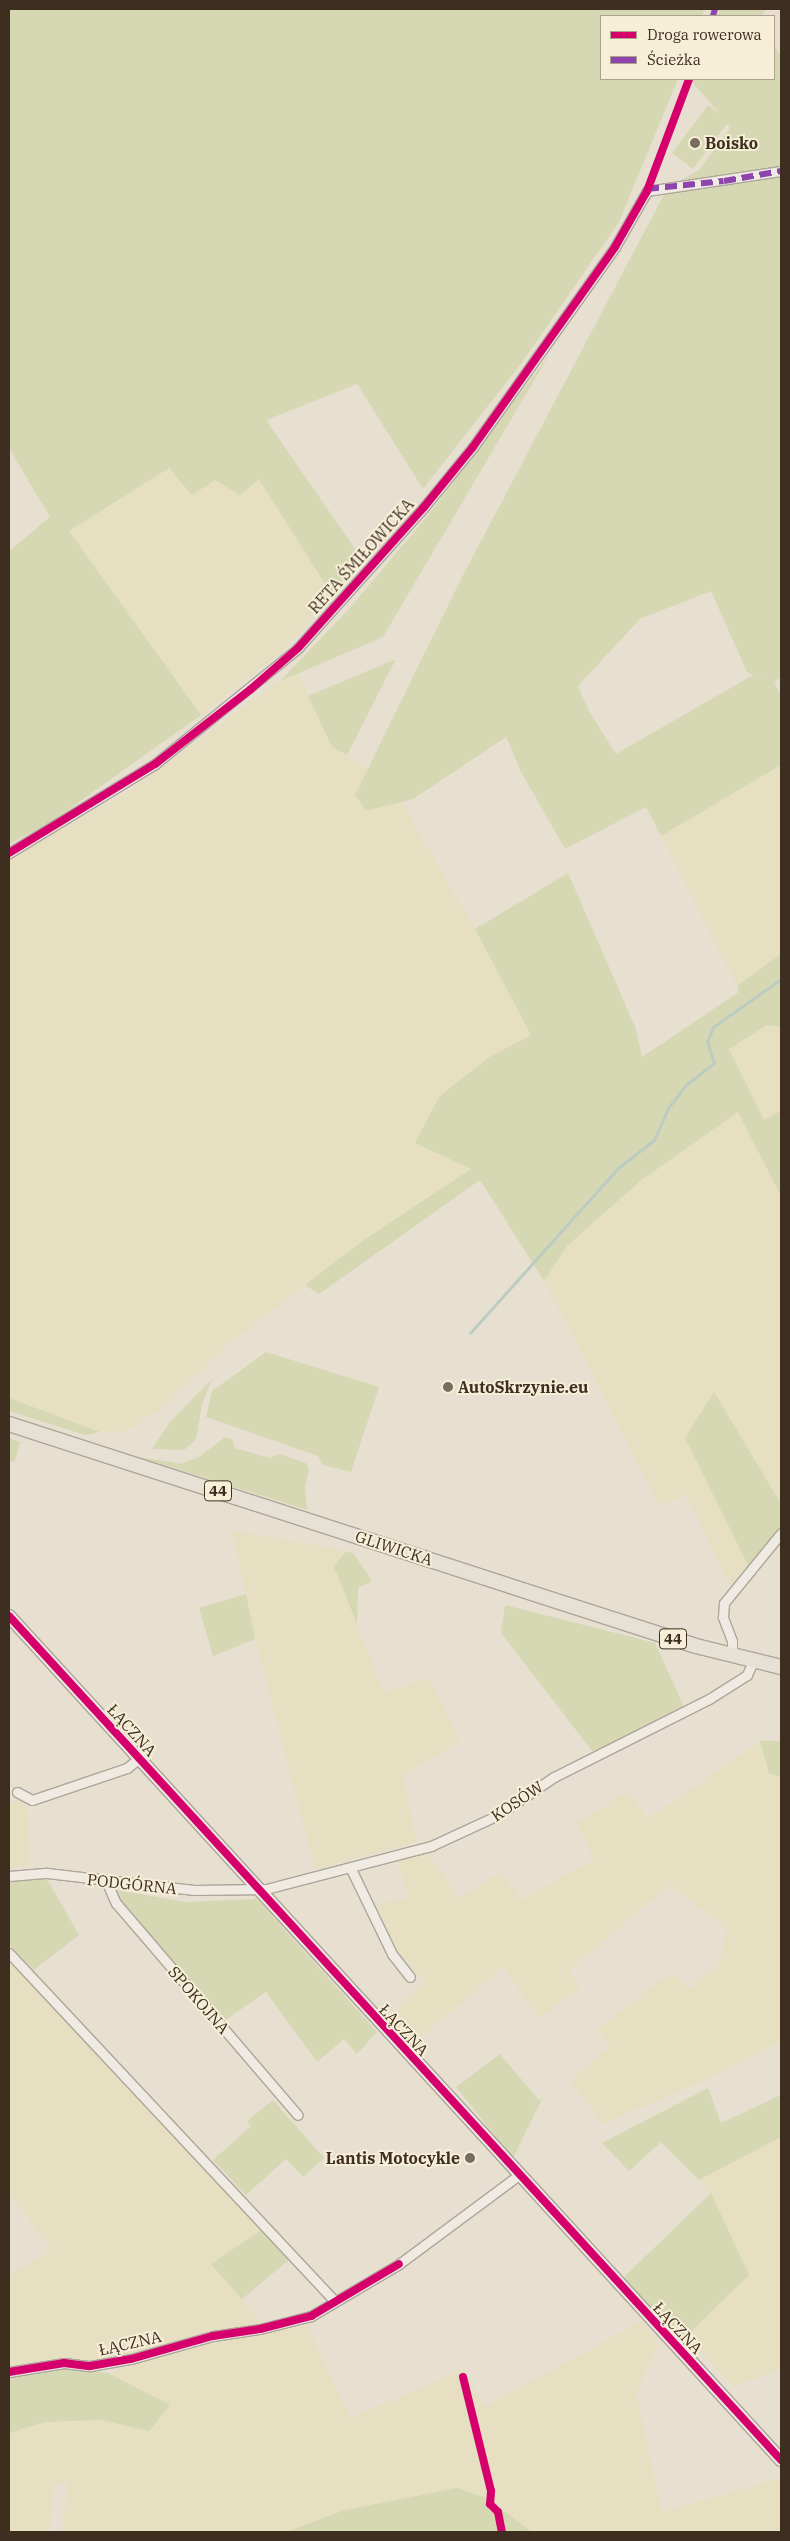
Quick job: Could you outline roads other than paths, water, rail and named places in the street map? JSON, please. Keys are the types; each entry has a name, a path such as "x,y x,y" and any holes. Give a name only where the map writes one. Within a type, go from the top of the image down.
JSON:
{"main road":[{"name":"GLIWICKA","path":"9,1424 732,1656 781,1666"}],"street":[{"name":"RETA ŚMIŁOWICKA","path":"9,853 43,835 155,764 298,648 424,508 473,447 616,247 647,191 781,170"},
{"path":"732,1656 732,1641 723,1617 724,1603 781,1533"},
{"name":"ŁĄCZNA","path":"9,1616 256,1889 781,2460"},
{"name":"KOSÓW","path":"256,1889 351,1868 456,1837 498,1815 554,1776 674,1717 742,1680 750,1670 752,1661"},
{"path":"17,1792 32,1800 127,1768 139,1758"},
{"path":"351,1868 392,1954 410,1977"},
{"name":"PODGÓRNA","path":"9,1876 47,1873 194,1890 256,1889"},
{"name":"SPOKOJNA","path":"106,1881 116,1903 298,2115"},
{"path":"9,1953 334,2300"},
{"name":"ŁĄCZNA","path":"9,2372 64,2363 90,2366 311,2316 334,2300 399,2264 519,2175"}],"waterway":[{"path":"470,1333 618,1168 654,1140 668,1108 687,1084 714,1063 707,1042 713,1027 781,979"}],"place":[{"name":"Boisko","path":"695,143"},
{"name":"AutoSkrzynie.eu","path":"448,1387"},
{"name":"Lantis Motocykle","path":"470,2158"}]}
